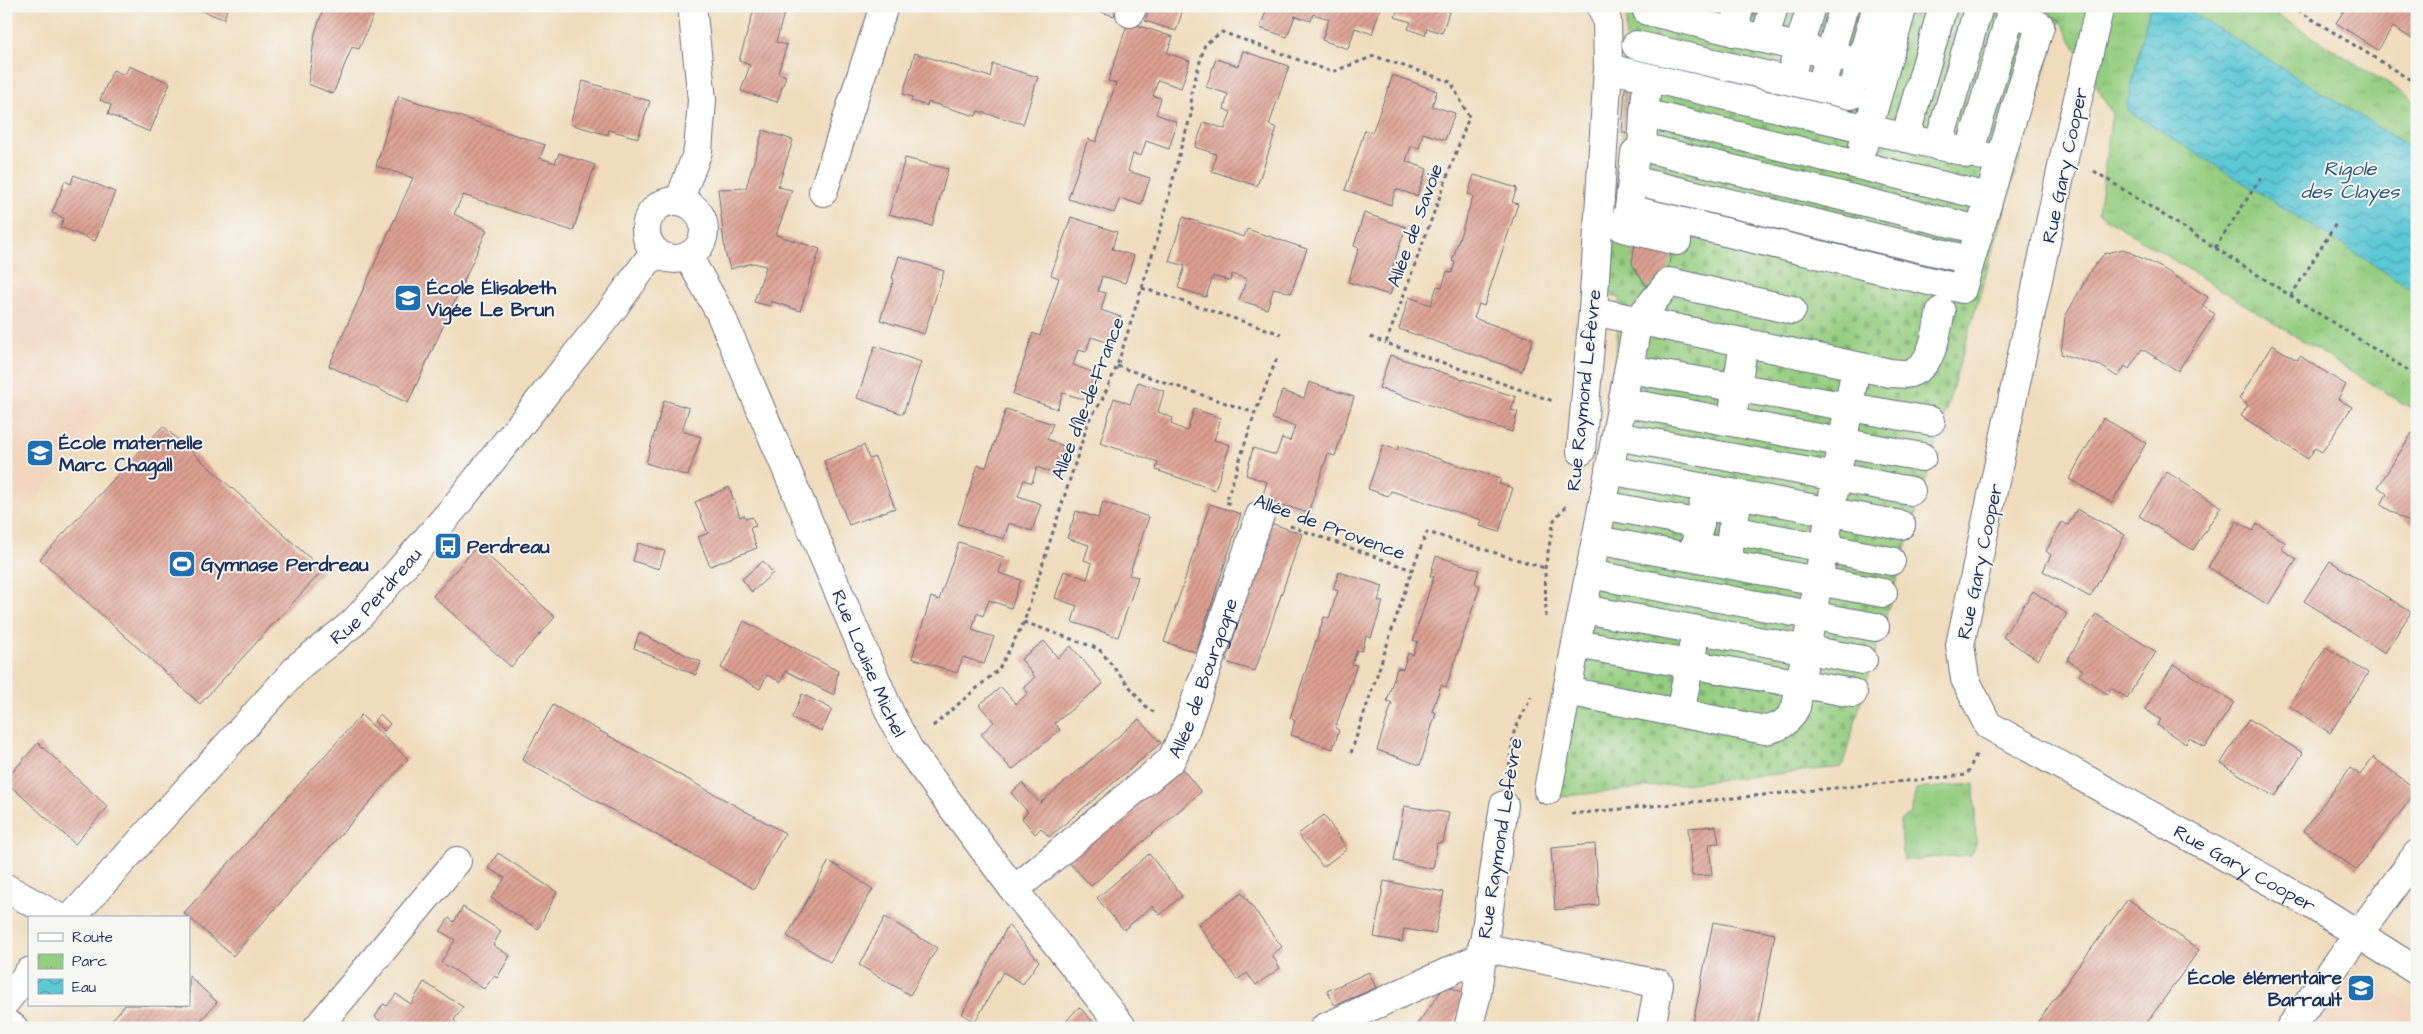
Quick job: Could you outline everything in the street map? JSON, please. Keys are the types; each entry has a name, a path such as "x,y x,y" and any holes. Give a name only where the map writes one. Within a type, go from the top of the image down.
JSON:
{"street":[{"path":"679,201 698,151 702,100 692,6"},
{"path":"823,192 884,6"},
{"name":"Rue Raymond Lefèvre","path":"1581,451 1593,311 1608,68 1608,21 1601,6"},
{"path":"1765,39 1774,6"},
{"path":"1730,234 1753,140 1771,107 1789,80 1811,6"},
{"path":"1820,88 1844,6"},
{"path":"1837,259 1859,165 1851,95 1878,6"},
{"path":"1855,126 1903,6"},
{"path":"1905,138 1943,6"},
{"path":"1938,146 1979,6"},
{"name":"Rue Gary Cooper","path":"2100,6 2065,153 1960,645 1965,678 1988,725 2307,902 2417,971"},
{"path":"1629,209 1962,289 2040,26 2010,8 1970,154"},
{"path":"1659,9 1736,19 1765,39 1861,62"},
{"path":"1636,45 1851,95"},
{"path":"1608,68 2000,160"},
{"path":"1648,78 1642,147 1635,153 1629,209 1623,228 1795,269"},
{"path":"1644,112 1989,198"},
{"path":"1642,147 1979,230"},
{"path":"1632,180 1970,260"},
{"path":"679,201 696,209 704,226 701,244 688,256 670,259 655,251 647,235 649,218 662,204 679,201"},
{"name":"Rue Perdreau","path":"73,916 300,665 352,624 374,601 453,509 610,311 655,251"},
{"name":"Rue Louise Michel","path":"688,256 720,313 890,713 908,748 1014,890 1123,1028"},
{"path":"1548,790 1638,320 1669,282 1792,310"},
{"path":"1593,311 1890,373 1910,374 1924,365 1932,348 1941,311"},
{"path":"1710,555 1728,553 1717,514 1744,343"},
{"path":"1567,691 1766,730 1779,728 1788,721 1796,708 1856,366"},
{"path":"1629,369 1931,421"},
{"path":"1623,402 1922,457"},
{"path":"1616,436 1911,491"},
{"path":"1610,470 1717,514 1824,548 1891,561"},
{"path":"1603,505 1717,514 1831,512 1901,526"},
{"name":"Allée de Bourgogne","path":"1014,890 1171,760 1185,730 1260,515"},
{"path":"1596,540 1710,555 1818,582 1883,593"},
{"path":"1680,713 1710,555"},
{"path":"1589,574 1875,627"},
{"path":"1583,609 1863,660"},
{"path":"1576,644 1853,694"},
{"name":"Rue Raymond Lefèvre","path":"1468,1028 1476,998 1481,952 1504,805"},
{"path":"2290,1028 2417,854"},
{"path":"317,1028 457,861"},
{"path":"6,888 56,916"},
{"path":"1324,1028 1481,952 1659,984 1651,1028"},
{"path":"6,1001 28,973"},
{"path":"6,1023 14,1028"}],"path":[{"path":"2291,6 2417,84"},
{"name":"Allée d'Île-de-France","path":"908,748 999,669 1024,622 1089,420 1101,402 1116,366 1142,288 1162,224 1192,112 1191,93 1205,44 1222,32 1332,72 1374,56 1451,82 1469,117"},
{"name":"Allée de Savoie","path":"1386,343 1469,117"},
{"path":"2065,153 2417,376"},
{"path":"2215,248 2262,176"},
{"path":"2290,296 2336,222"},
{"path":"1142,288 1281,334"},
{"path":"1370,337 1583,411"},
{"path":"1116,366 1255,413 1277,358"},
{"name":"Allée de Provence","path":"1255,413 1226,502 1412,570 1427,532 1545,568"},
{"name":"Rue Raymond Lefèvre","path":"1546,621 1545,568 1554,520 1574,498 1581,451"},
{"path":"1351,753 1412,570"},
{"path":"1024,622 1099,649 1148,708 1185,730"},
{"name":"Rue Raymond Lefèvre","path":"1504,805 1514,732 1532,696"},
{"path":"1569,814 1967,775 1988,725"}],"shaded area":[{"name":"École maternelle Marc Chagall","path":"6,261 141,374 6,532"},
{"name":"École élémentaire Barrault","path":"2352,968 2417,1008 2417,1028 2310,1028"}],"green space":[{"path":"1627,6 2038,6 2060,20 1842,767 1538,799 1611,412 1620,298 1610,295 1622,133"},
{"path":"2038,6 2263,6 2417,102 2417,412 2098,213 2112,114 2060,20"},
{"path":"1974,784 1976,844 1971,855 1904,860 1900,821 1911,813 1916,789"}],"water":[{"name":"Rigole des Clayes","path":"2150,6 2181,6 2417,151 2417,292 2126,109"}],"building":[{"path":"188,6 228,6 224,19"},
{"path":"314,6 353,6 373,16 359,49 352,47 333,94 308,84 315,33 323,10"},
{"path":"755,6 786,6 776,42 787,45 778,73 786,76 777,102 741,91 750,65 739,61"},
{"path":"1083,6 1117,6 1114,16"},
{"path":"1150,6 1184,6 1176,31 1145,21"},
{"path":"1268,6 1381,6 1372,34 1355,28 1348,49 1322,40 1329,19 1313,14 1311,21 1295,16 1287,37 1260,28"},
{"path":"1399,6 1451,6 1442,33 1427,28 1425,35 1408,29 1411,22 1395,17"},
{"path":"2347,6 2417,6 2417,42 2393,27 2378,50 2336,23"},
{"path":"1128,22 1173,37 1167,53 1190,61 1181,88 1158,80 1153,96 1161,98 1156,114 1177,122 1169,149 1146,141 1141,156 1133,154 1128,171 1150,178 1141,205 1120,198 1114,213 1068,199 1088,139 1096,142 1116,83 1108,81"},
{"path":"1243,51 1289,66 1269,125 1277,128 1257,186 1212,171 1216,154 1195,147 1204,122 1225,129 1231,112 1224,109 1228,94 1206,87 1216,59 1238,66"},
{"path":"915,53 990,77 993,64 1038,77 1023,124 978,111 976,116 928,102 927,106 911,101 912,97 903,94"},
{"path":"129,66 170,83 150,132 108,114 111,105 100,100 113,70 125,75"},
{"path":"1393,75 1437,91 1432,106 1455,113 1445,140 1423,133 1419,148 1411,146 1406,161 1427,169 1417,196 1396,189 1391,205 1345,190 1365,130 1372,133"},
{"path":"583,81 650,101 638,138 609,130 608,135 570,124"},
{"path":"1625,88 1639,89 1636,134 1622,133"},
{"name":"École Élisabeth Vigée Le Brun","path":"399,96 545,145 540,158 555,163 559,153 595,165 573,231 463,195 454,214 487,230 408,403 329,366 413,178 376,166 393,109"},
{"path":"763,130 793,140 778,187 792,190 776,235 820,249 800,311 771,301 770,306 754,302 766,266 753,263 730,269 725,252 718,189 746,188"},
{"path":"905,158 948,169 932,226 889,214"},
{"path":"74,175 115,192 95,241 60,227 64,218 52,213 65,181 71,184"},
{"path":"1474,175 1517,188 1512,202 1518,204 1484,306 1479,304 1474,318 1533,339 1522,371 1399,329 1409,297 1431,305 1437,286 1442,287 1447,271 1452,273 1455,262 1452,261 1473,196 1468,194"},
{"path":"1364,213 1406,227 1389,277 1396,278 1390,295 1348,282 1359,248 1354,246"},
{"path":"1071,217 1117,232 1112,249 1134,256 1125,283 1102,276 1098,291 1106,293 1101,310 1121,317 1113,344 1091,337 1086,352 1078,350 1073,365 1095,373 1087,400 1063,393 1057,409 1013,394 1033,333 1040,336 1059,278 1051,275"},
{"path":"1183,217 1244,237 1247,229 1307,249 1291,293 1274,288 1267,309 1239,300 1247,279 1232,274 1230,281 1213,276 1206,297 1178,288 1185,266 1169,261"},
{"path":"1636,235 1673,245 1667,274 1647,287 1632,264"},
{"path":"2123,249 2162,268 2208,297 2202,306 2215,314 2178,371 2142,349 2129,369 2125,366 2118,377 2101,366 2061,354 2065,317 2091,270 2104,254"},
{"path":"899,256 944,271 924,334 880,320 894,279 892,278"},
{"path":"2272,345 2297,360 2300,356 2346,385 2338,399 2352,407 2322,452 2315,448 2308,459 2241,416 2248,405 2239,399"},
{"path":"875,346 921,362 903,414 857,398"},
{"path":"1390,355 1516,397 1511,410 1518,412 1512,432 1379,388"},
{"path":"1138,382 1164,391 1158,412 1173,418 1171,424 1187,431 1194,409 1221,418 1214,440 1230,445 1215,490 1156,470 1158,462 1100,443 1114,398 1130,404"},
{"path":"1309,382 1354,397 1335,456 1328,454 1308,513 1262,498 1267,482 1246,475 1253,448 1276,455 1282,438 1290,441 1295,426 1272,419 1282,391 1304,398"},
{"path":"664,400 689,408 682,431 701,437 688,476 646,463"},
{"path":"1006,409 1053,424 1047,439 1068,448 1058,475 1037,467 1032,483 1024,480 1018,496 1041,504 1032,531 1009,523 1004,539 958,524 978,465 986,467"},
{"path":"2103,418 2146,443 2112,503 2069,479"},
{"name":"Gymnase Perdreau","path":"163,426 323,570 200,704 40,559"},
{"path":"2412,433 2417,436 2417,527 2381,505 2387,494 2378,487"},
{"path":"864,445 869,459 875,457 895,508 849,525 824,461"},
{"path":"1383,445 1397,450 1399,446 1501,479 1499,484 1513,488 1499,532 1480,526 1482,520 1391,491 1388,496 1368,489"},
{"path":"2167,472 2221,507 2193,550 2139,516"},
{"path":"729,487 740,517 744,515 746,519 752,517 756,526 750,528 757,548 710,566 698,537 708,533 695,502"},
{"path":"1103,502 1149,517 1129,575 1138,577 1118,637 1072,622 1077,606 1055,598 1064,571 1087,579 1092,563 1084,560 1089,545 1067,538 1076,511 1098,518"},
{"path":"1210,504 1241,514 1196,652 1164,642"},
{"path":"2077,509 2125,535 2090,597 2043,571 2051,555 2046,551 2062,522 2068,525"},
{"path":"2237,521 2253,531 2257,524 2286,543 2281,549 2297,559 2268,605 2208,567"},
{"path":"1270,523 1302,534 1255,671 1226,662"},
{"path":"959,542 1004,557 999,573 1021,580 1011,608 989,600 983,616 977,613 972,630 994,637 984,664 963,657 957,673 912,658 931,597 939,600"},
{"path":"638,543 665,551 659,569 633,561"},
{"path":"477,546 555,617 511,667 433,596"},
{"path":"1436,556 1479,570 1475,583 1480,586 1446,687 1441,685 1432,711 1436,713 1420,765 1377,750 1392,703 1387,701 1397,668 1403,669 1408,653 1413,655 1418,641 1413,641 1434,576 1430,576"},
{"path":"763,561 773,573 752,592 742,579"},
{"path":"2330,561 2411,612 2385,653 2304,601"},
{"path":"1339,572 1383,586 1378,601 1383,602 1371,638 1366,636 1362,651 1357,650 1352,664 1357,665 1335,728 1339,730 1333,749 1291,735 1295,721 1290,718 1324,617 1329,618 1338,591 1333,589"},
{"path":"2033,591 2067,614 2038,660 2003,637"},
{"path":"2096,614 2156,652 2127,698 2111,688 2107,694 2079,675 2083,670 2067,660"},
{"path":"744,621 838,671 834,695 786,671 781,682 767,675 760,689 721,668"},
{"path":"639,633 701,662 696,675 634,648"},
{"path":"1044,641 1058,658 1071,646 1103,684 1055,723 1060,730 1012,770 981,734 994,722 979,705 1001,687 1016,704 1028,693 1024,687 1035,677 1021,659"},
{"path":"2326,647 2368,673 2330,733 2289,706"},
{"path":"2174,664 2234,702 2205,747 2189,738 2186,744 2157,725 2161,720 2145,709"},
{"path":"802,694 832,709 822,731 792,718"},
{"path":"553,705 785,833 754,889 522,760"},
{"path":"380,714 390,724 384,731 374,721"},
{"path":"361,715 408,759 233,956 190,918 190,916 184,913"},
{"path":"1139,719 1161,743 1049,837 1041,828 1035,834 1022,818 1028,812 1011,793 1022,783 1040,803"},
{"path":"2249,719 2303,753 2275,797 2221,763"},
{"path":"38,743 108,807 75,844 6,782 6,779"},
{"path":"2373,757 2417,790 2357,870 2303,831 2350,768 2360,775"},
{"path":"1180,766 1201,792 1091,886 1068,861"},
{"path":"1404,806 1449,813 1443,843 1437,843 1433,869 1394,861"},
{"path":"1324,815 1347,849 1323,867 1298,834"},
{"path":"1716,826 1719,843 1709,844 1712,875 1692,876 1688,828"},
{"path":"1595,844 1599,905 1555,910 1551,848"},
{"path":"498,853 557,892 538,929 491,898 505,878 488,868"},
{"path":"1149,854 1182,896 1160,915 1152,906 1124,930 1097,898"},
{"path":"829,861 873,889 830,962 787,936"},
{"path":"1384,881 1444,892 1435,934 1404,929 1402,942 1374,937"},
{"path":"1242,893 1282,947 1272,955 1280,968 1256,985 1247,973 1237,980 1198,924"},
{"path":"2128,899 2199,950 2143,1028 2033,1028"},
{"path":"463,907 501,931 493,945 510,956 497,978 494,976 484,989 441,962 455,940 440,931 449,918 454,922"},
{"path":"885,917 937,948 910,995 859,965"},
{"path":"1713,922 1775,934 1757,1028 1692,1028"},
{"path":"1008,925 1039,961 1023,984 1003,972 975,1022 962,1014"},
{"path":"1369,972 1376,988 1335,1005 1327,991"},
{"path":"190,977 217,1002 194,1028 105,1028 124,1006 190,1006"},
{"path":"424,982 463,1007 454,1020 461,1028 390,1028 375,1017 383,1004 387,1006 396,994 411,1004"},
{"path":"1446,985 1463,993 1453,1028 1414,1028"},
{"path":"1079,1007 1097,1026 1060,1028"}],"place":[{"name":"École Élisabeth Vigée Le Brun","path":"408,298"},
{"name":"École maternelle Marc Chagall","path":"40,453"},
{"name":"Perdreau","path":"448,546"},
{"name":"Gymnase Perdreau","path":"182,564"},
{"name":"École élémentaire Barrault","path":"2361,988"}]}
